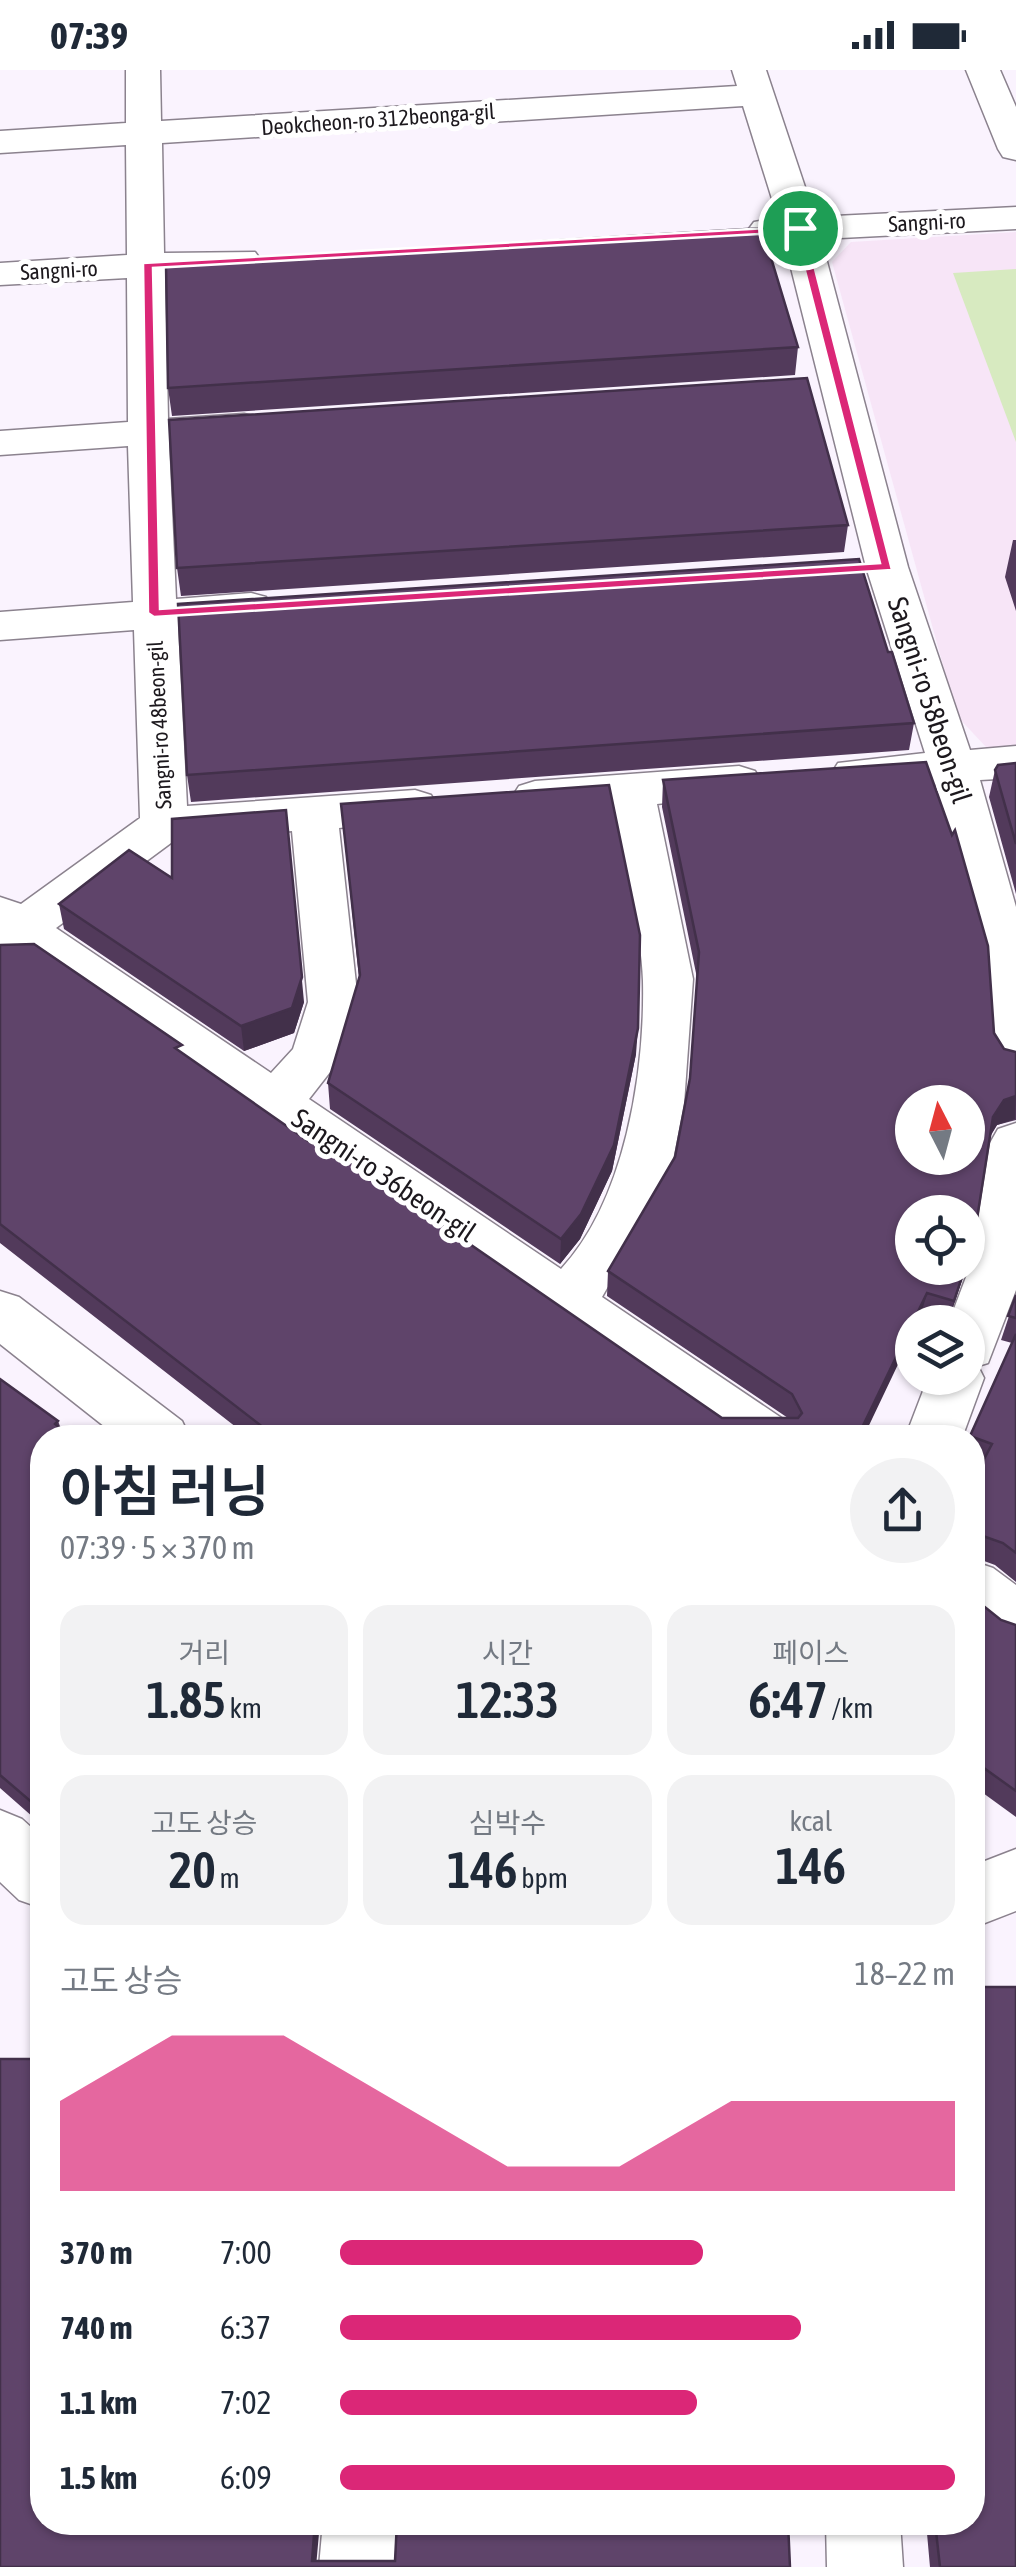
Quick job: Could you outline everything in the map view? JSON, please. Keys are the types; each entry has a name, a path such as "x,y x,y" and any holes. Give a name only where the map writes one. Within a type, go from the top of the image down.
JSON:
{"street":[{"name":"Sangni-ro 48beon-gil","path":"143,70 148,432 164,824"},
{"path":"983,70 1016,149"},
{"name":"Deokcheon-ro 312beonga-gil","path":"0,142 752,83"},
{"name":"Sangni-ro 58beon-gil","path":"752,83 800,228 821,390 868,568 953,767 1010,972 1015,1027"},
{"name":"Sangni-ro","path":"740,232 1016,218"},
{"name":"Sangni-ro","path":"0,274 286,257"},
{"path":"0,443 287,424"},
{"path":"0,626 293,604"},
{"path":"7,929 164,824 1016,762"},
{"path":"567,1299 590,1274 643,1180 658,1104 668,979 632,790"},
{"path":"276,1102 316,1058 333,1002 314,814"},
{"name":"Sangni-ro 36beon-gil","path":"7,929 276,1102 747,1425"},
{"path":"983,1305 998,1264 1016,1142"},
{"path":"0,1313 145,1425"},
{"path":"938,1425 949,1395"},
{"path":"985,1596 1016,1620"},
{"path":"0,1840 30,1867"},
{"path":"985,1892 1016,1880"},
{"path":"358,2567 359,2535"},
{"path":"864,2535 866,2567"}],"shaded area":[{"path":"1016,232 1016,746 987,748 957,716 832,262 851,242"}],"green space":[{"path":"1016,269 1016,442 953,273"}],"building":[{"path":"762,228 798,347 168,388 166,264"},
{"path":"807,378 848,525 177,568 169,420"},
{"path":"859,559 914,723 187,775 178,604"},
{"path":"926,762 952,835 955,830 988,946 994,1033 1004,1049 1016,1052 1016,1096 1004,1100 993,1117 985,1168 985,1085 895,1085 895,1175 984,1175 981,1195 895,1195 895,1285 959,1285 954,1301 927,1293 921,1305 895,1305 895,1359 863,1425 260,1425 0,1224 0,945 34,944 182,1045 175,1048 311,1143 313,1136 722,1418 798,1418 802,1413 792,1394 608,1271 675,1157 690,1078 699,952 663,780"},
{"path":"1016,763 1016,844 995,770 998,765"},
{"path":"609,785 640,935 638,1028 614,1145 581,1214 561,1239 328,1083 360,975 341,804"},
{"path":"286,810 302,977 292,1008 241,1026 59,904 129,850 172,878 172,819"},
{"path":"1016,1295 1016,1318 1008,1316"},
{"path":"1016,1334 1016,1553 985,1537 985,1457 992,1444 985,1441 985,1425 975,1425"},
{"path":"0,1379 58,1421 56,1425 30,1425 30,1801 0,1775"},
{"path":"985,1607 1001,1620 1016,1625 1016,1791 985,1769"},
{"path":"985,1987 1016,1987 1016,2567 940,2567 936,2535 985,2535"},
{"path":"0,2059 30,2059 30,2535 314,2535 312,2561 395,2561 396,2535 789,2535 790,2567 0,2567"}],"route":[{"path":"800,228 887,567 154,613 147,265 800,228"}]}
